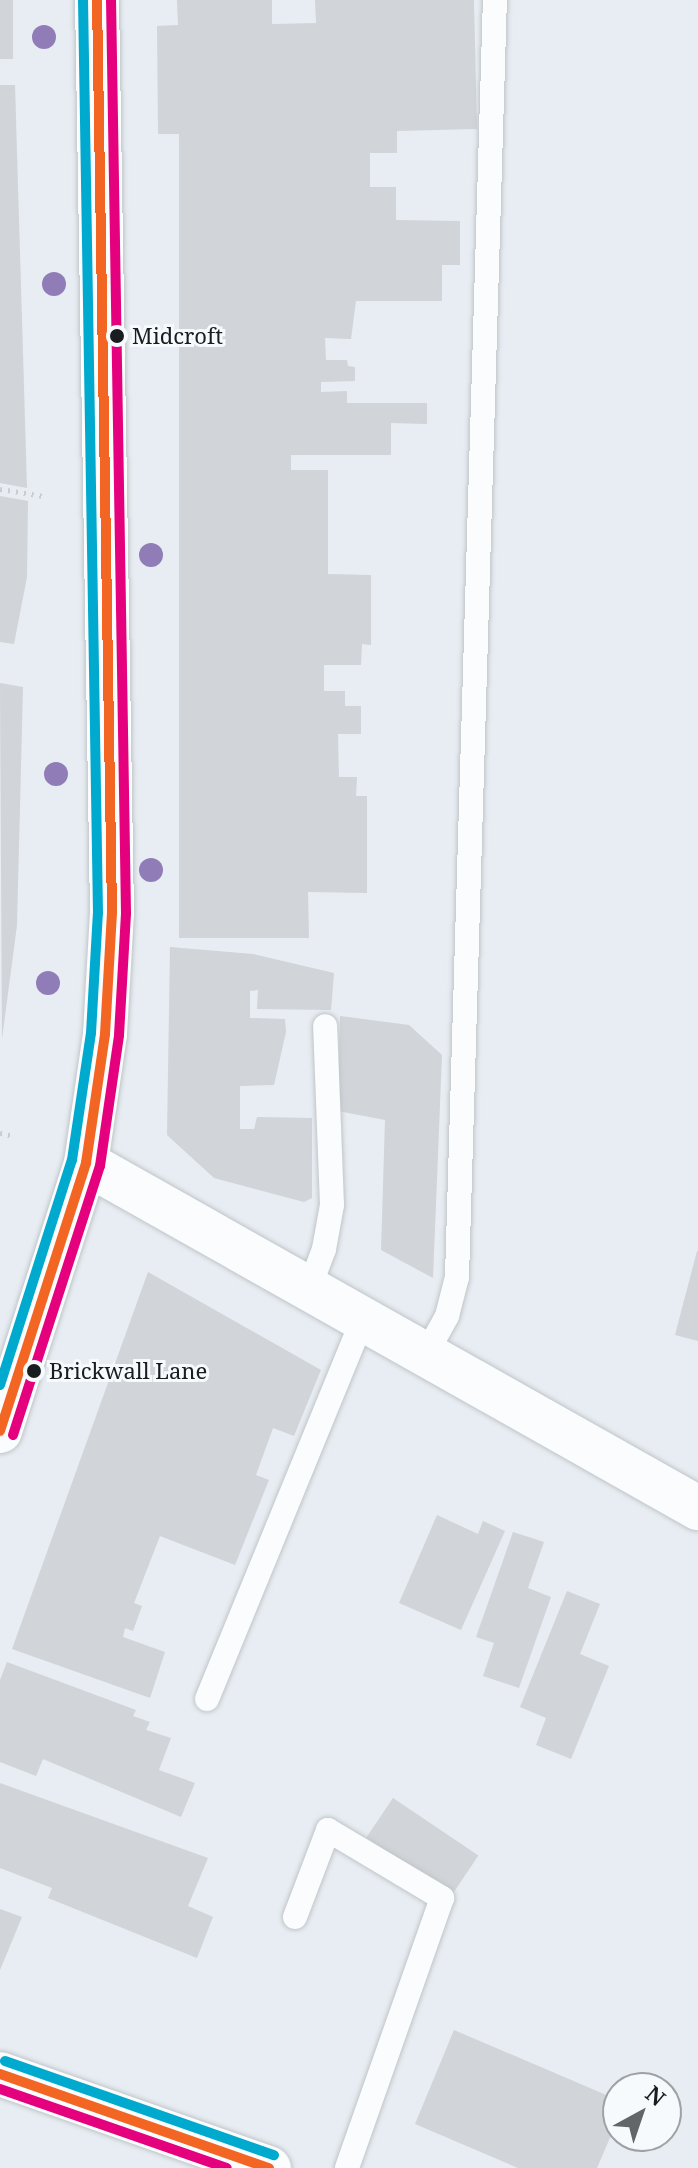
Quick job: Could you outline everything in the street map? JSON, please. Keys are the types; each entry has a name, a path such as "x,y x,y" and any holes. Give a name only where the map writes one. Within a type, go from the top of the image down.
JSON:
{"main road":[{"path":"0,1431 12,1354 86,1163 102,1062 112,913 97,0"},
{"path":"86,1163 698,1508"},
{"path":"10,2081 269,2168"}],"lane":[{"path":"425,1356 447,1316 457,1277 495,0"},
{"path":"309,1289 324,1249 332,1205 325,1026"},
{"path":"207,1699 363,1319"},
{"path":"295,1917 328,1830 442,1898 347,2168"}],"path":[{"path":"0,489 43,496"},
{"path":"0,1133 13,1136"}],"building":[{"path":"0,0 13,0 13,59 0,59"},
{"path":"177,0 272,0 272,24 316,23 315,0 474,0 477,129 397,131 397,153 370,153 370,187 396,187 396,220 460,221 460,265 442,265 442,301 356,301 351,339 325,338 326,360 347,360 348,366 355,367 355,381 321,382 321,392 347,391 347,403 427,403 427,424 391,423 391,455 291,455 291,470 328,470 328,574 371,575 371,645 362,644 361,665 324,665 324,691 345,691 345,706 361,706 361,734 338,734 339,777 357,777 356,796 367,796 367,893 308,892 309,938 179,938 179,134 158,134 157,26 178,25"},
{"path":"0,85 15,85 27,488 0,483"},
{"path":"0,496 28,501 27,577 14,644 0,642"},
{"path":"0,683 23,687 17,925 2,1039"},
{"path":"170,947 253,954 334,973 331,1010 257,1009 258,990 250,991 250,1018 285,1019 286,1032 274,1085 240,1086 240,1129 254,1129 257,1117 312,1118 312,1198 304,1202 214,1178 167,1135"},
{"path":"340,1016 409,1025 442,1055 433,1278 381,1250 385,1120 338,1111"},
{"path":"698,1251 698,1341 675,1335"},
{"path":"148,1272 321,1370 294,1436 273,1428 256,1475 269,1480 235,1565 160,1536 134,1603 142,1606 133,1631 125,1628 123,1637 165,1652 150,1698 12,1649"},
{"path":"437,1515 478,1534 483,1521 505,1531 461,1630 399,1603"},
{"path":"513,1532 544,1542 528,1588 551,1597 519,1688 483,1676 494,1643 476,1637"},
{"path":"567,1591 600,1604 580,1654 609,1666 571,1759 536,1745 546,1718 520,1707"},
{"path":"7,1662 136,1710 133,1716 150,1722 146,1730 171,1738 159,1770 195,1783 181,1817 43,1759 36,1776 0,1762 0,1680"},
{"path":"0,1783 208,1858 188,1906 213,1917 197,1958 48,1898 52,1888 0,1868"},
{"path":"393,1798 478,1856 452,1895 366,1838"},
{"path":"0,1909 22,1917 0,1970"},
{"path":"454,2030 602,2093 604,2152 597,2168 518,2168 415,2124"}],"transit line":[{"path":"0,1385 72,1160 91,1033 98,913 83,0"},
{"path":"0,1431 86,1163 105,1034 112,913 97,0"},
{"path":"13,1435 100,1166 119,1035 126,913 111,0"},
{"path":"5,2061 274,2155"},
{"path":"0,2074 269,2168"},
{"path":"0,2089 227,2168"}],"place":[{"name":"Midcroft","path":"117,336"},
{"name":"Brickwall Lane","path":"34,1371"}]}
